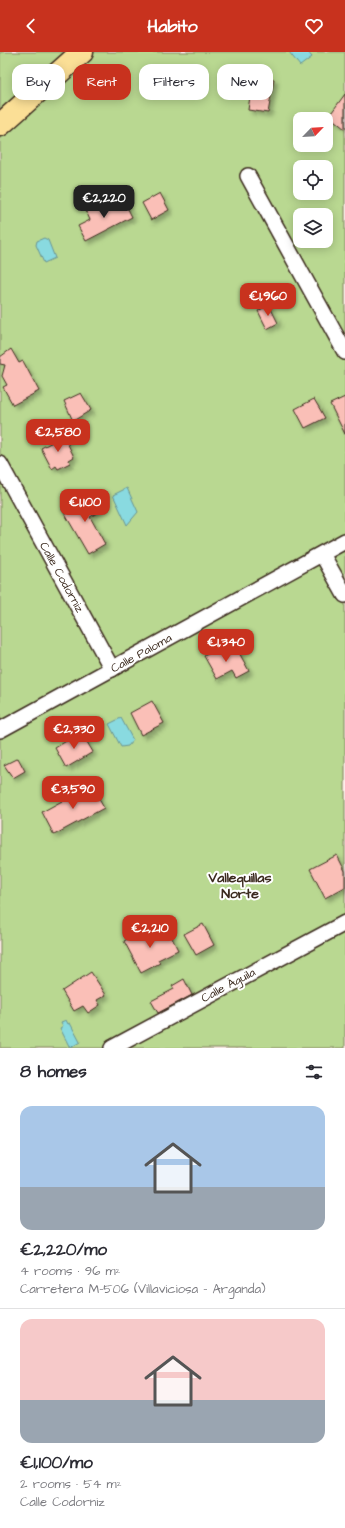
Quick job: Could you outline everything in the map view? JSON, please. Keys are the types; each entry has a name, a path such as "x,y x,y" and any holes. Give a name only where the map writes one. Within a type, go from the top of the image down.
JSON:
{"main road":[{"path":"0,124 82,52"}],"street":[{"path":"248,176 345,352"},
{"name":"Calle Codorniz","path":"0,464 112,669"},
{"name":"Calle Paloma","path":"0,730 345,541"},
{"path":"322,554 345,595"},
{"name":"Calle Águila","path":"112,1048 345,923"}],"green space":[{"path":"0,52 345,52 345,1048 0,1048"}],"water":[{"path":"289,52 308,52 312,57 300,66"},
{"path":"44,238 48,240 55,258 44,263 36,245 37,241"},
{"path":"127,488 138,512 127,525 113,495"},
{"path":"121,718 133,740 128,746 121,747 109,724"},
{"path":"66,1020 68,1024 70,1023 80,1042 70,1048 60,1028 63,1026 61,1022"}],"building":[{"path":"345,94 345,129 333,119 332,112"},
{"path":"249,100 270,100 268,113 248,110"},
{"path":"160,193 169,210 151,220 142,203"},
{"path":"112,198 116,208 125,203 132,217 86,241 78,226 90,220 86,211"},
{"path":"269,305 278,323 267,329 258,311"},
{"path":"11,349 19,363 23,361 39,391 13,405 3,387 7,385 2,376 5,365 0,364 0,357"},
{"path":"81,393 91,410 73,421 64,401"},
{"path":"345,397 345,434 330,404"},
{"path":"314,399 325,418 305,428 295,409"},
{"path":"64,436 74,457 69,460 70,463 58,469 56,466 52,469 41,448"},
{"path":"89,494 99,512 90,517 105,544 88,554 62,509"},
{"path":"222,647 225,653 236,647 249,671 236,678 232,671 217,679 204,656"},
{"path":"152,701 164,723 141,735 130,713"},
{"path":"81,732 93,752 66,768 55,748"},
{"path":"18,758 25,771 13,778 4,765"},
{"path":"91,785 104,808 54,835 42,812"},
{"path":"337,855 345,871 345,887 325,898 310,869"},
{"path":"203,924 214,945 196,955 184,934"},
{"path":"144,930 149,940 168,930 178,950 158,960 160,963 141,973 124,941"},
{"path":"91,972 106,995 97,1000 100,1005 88,1013 83,1006 74,1011 62,991"},
{"path":"184,979 192,995 158,1013 151,1001 174,989 172,986"}],"district":[{"name":"Vallequillas Norte","path":"240,886"}]}
